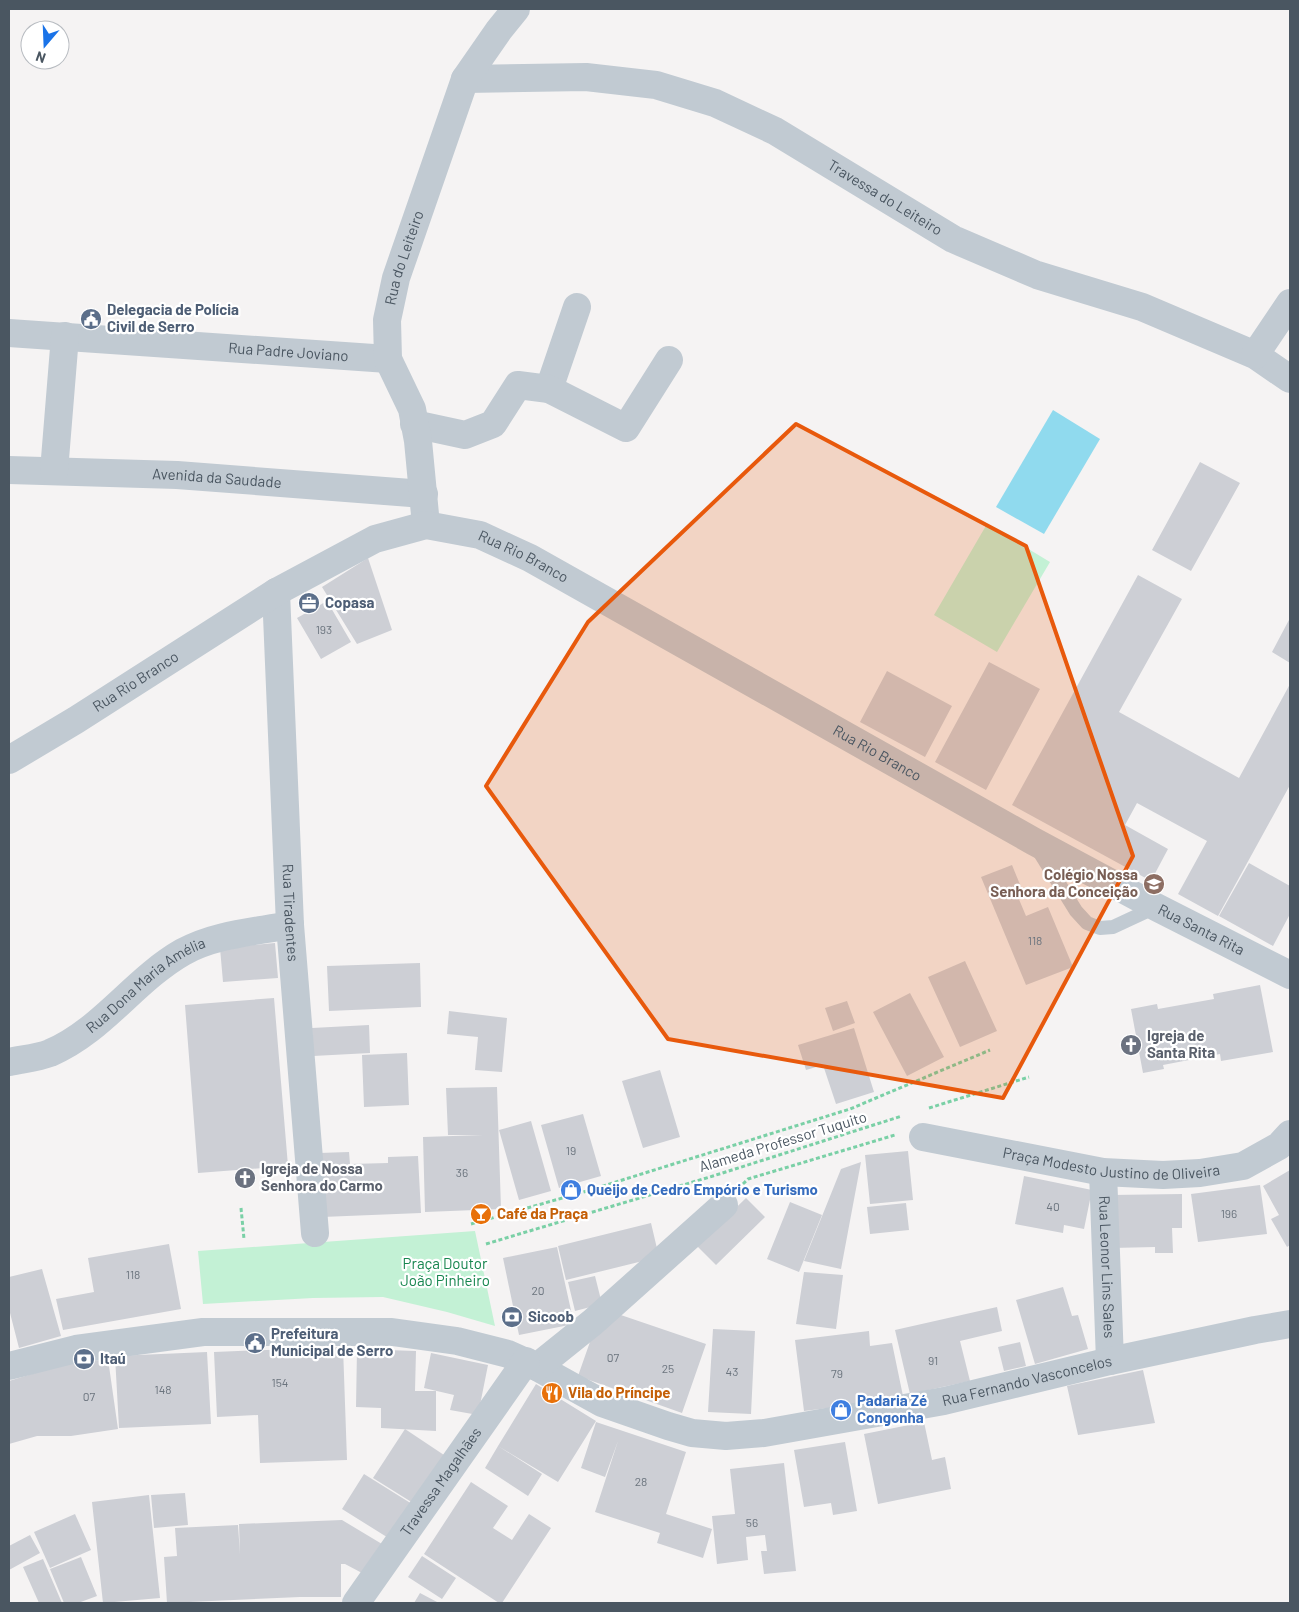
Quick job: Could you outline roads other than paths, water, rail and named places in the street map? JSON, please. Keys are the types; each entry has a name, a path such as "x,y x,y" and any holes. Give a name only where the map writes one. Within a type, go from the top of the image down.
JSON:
{"street":[{"name":"Rua do Leiteiro","path":"426,525 418,441 412,409 388,359 387,320 396,278 465,79 516,9"},
{"name":"Travessa do Leiteiro","path":"465,79 586,77 656,85 715,103 775,131 953,239 1037,275 1142,307 1254,355 1290,379"},
{"path":"1254,355 1290,303"},
{"path":"549,389 577,307"},
{"name":"Rua Padre Joviano","path":"9,333 388,359"},
{"path":"54,471 65,336"},
{"path":"414,424 465,435 493,424 518,385 549,389 626,428 669,360"},
{"name":"Avenida da Saudade","path":"9,470 177,475 424,494"},
{"name":"Rua Rio Branco","path":"9,760 84,715 276,592 375,539 426,525 480,535 530,558 1033,841"},
{"name":"Rua Tiradentes","path":"276,592 290,925 315,1233"},
{"name":"Rua Santa Rita","path":"1033,841 1156,907 1289,969"},
{"name":"Rua Dona Maria Amélia","path":"9,1062 48,1054 70,1042 100,1021 156,971 183,952 215,938 290,925"},
{"name":"Praça Modesto Justino de Oliveira","path":"923,1137 1103,1172 1163,1175 1243,1166 1279,1146 1290,1134"},
{"name":"Rua Leonor Lins Sales","path":"1103,1172 1110,1361"},
{"name":"Travessa Magalhães","path":"356,1603 531,1364 593,1322 724,1205"},
{"name":"Rua Fernando Vasconcelos","path":"9,1366 76,1349 203,1332 392,1332 457,1342 508,1354 531,1364 602,1403 692,1433 726,1436 764,1433 944,1401 1110,1361 1290,1324"}],"lane":[{"path":"1033,841 1076,912 1087,923 1100,928 1113,927 1156,907"}],"water":[{"path":"1053,410 1100,439 1044,534 996,507"}],"place":[{"name":"Delegacia de Polícia Civil de Serro","path":"91,319"},
{"name":"Copasa","path":"309,603"},
{"name":"Colégio Nossa Senhora da Conceição","path":"1154,884"},
{"name":"Igreja de Santa Rita","path":"1131,1045"},
{"name":"Igreja de Nossa Senhora do Carmo","path":"245,1178"},
{"name":"Queijo de Cedro Empório e Turismo","path":"571,1190"},
{"name":"Café da Praça","path":"481,1214"},
{"name":"Sicoob","path":"512,1317"},
{"name":"Prefeitura Municipal de Serro","path":"255,1343"},
{"name":"Itaú","path":"84,1359"},
{"name":"Vila do Príncipe","path":"552,1393"},
{"name":"Padaria Zé Congonha","path":"841,1410"}],"park label":[{"name":"Praça Doutor João Pinheiro","path":"445,1272"}]}
